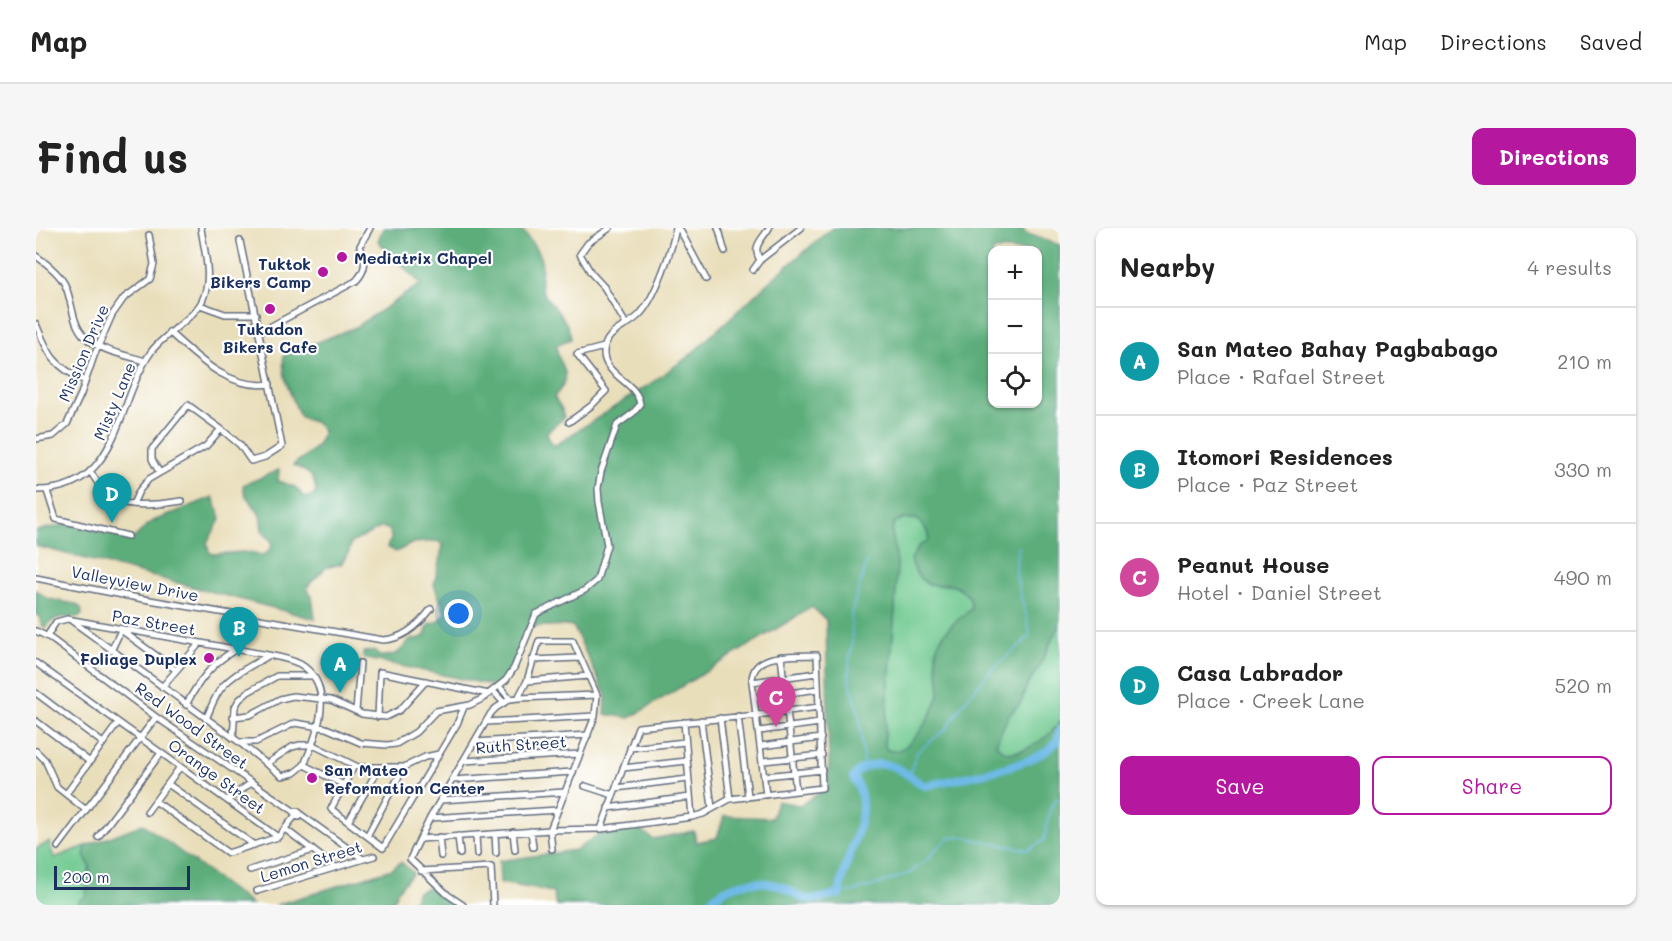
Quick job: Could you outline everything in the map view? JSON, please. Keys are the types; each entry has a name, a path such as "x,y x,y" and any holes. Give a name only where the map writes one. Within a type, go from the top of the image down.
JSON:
{"street":[{"path":"201,228 208,280 200,305 225,315 256,314"},
{"path":"260,332 356,281 362,275 365,265 360,246 370,228"},
{"path":"610,228 588,243 580,254 591,273 604,287 626,324"},
{"path":"239,742 256,742 291,724 319,726 361,743 392,745 412,735 436,711 464,708 499,686 512,673 536,614 585,590 597,579 607,545 599,502 598,488 601,472 617,425 640,405 635,393 606,362 604,347 613,332 642,313 669,257 678,228"},
{"path":"678,228 706,279"},
{"path":"718,228 725,251"},
{"path":"760,260 757,256 758,241 769,228"},
{"path":"753,270 760,260 794,230 801,228"},
{"name":"Mission Drive","path":"36,439 53,436 63,429 70,418 105,328 119,304 150,279 154,264 149,235"},
{"path":"159,472 152,459 152,449 188,405 240,445 251,461 265,457 282,446 240,242"},
{"path":"36,256 62,280 79,329 87,339 99,346 145,361"},
{"name":"Misty Lane","path":"36,490 47,491 67,486 90,471 110,447 145,361 159,340 200,305"},
{"path":"36,324 58,366 85,381"},
{"path":"169,332 202,361 226,376 253,385 270,384"},
{"path":"569,422 591,406 606,391 577,354 604,347"},
{"path":"133,504 143,485 159,472 206,446 221,429"},
{"path":"90,471 110,498 133,504 164,504 182,501"},
{"path":"47,491 56,519 128,536"},
{"name":"Valleyview Drive","path":"36,578 382,640 394,638 412,629 431,609"},
{"path":"47,636 58,621 70,620 111,651 186,705 233,738 239,742 282,776 294,773 303,765 319,726 321,698 313,676 290,675 272,679 241,698 235,707 233,738"},
{"name":"Paz Street","path":"70,620 268,655 294,662 313,676"},
{"path":"111,651 121,630 177,670"},
{"name":"Red Wood Street","path":"36,631 47,636 156,717 363,859"},
{"path":"518,698 539,641 573,641 597,695 595,716 550,830 552,849"},
{"path":"162,687 199,644"},
{"path":"186,705 204,676 214,665 235,650"},
{"path":"206,719 223,686 268,655"},
{"path":"420,839 531,831 601,829 692,817 703,814 730,799 748,796 766,795 822,788 817,655 781,656 757,665 752,674 766,795"},
{"path":"781,656 796,791"},
{"path":"532,660 579,658"},
{"name":"Orange Street","path":"36,663 278,837"},
{"path":"356,711 360,663"},
{"path":"378,717 380,672 491,692 504,703"},
{"path":"752,682 817,673"},
{"path":"526,681 589,676"},
{"path":"233,717 250,715 284,697 321,698 336,701 356,711 378,717 395,714 426,681"},
{"path":"499,686 510,699"},
{"path":"754,699 818,689"},
{"path":"36,693 103,744"},
{"path":"463,905 448,895 410,859 430,818 491,713 510,699 597,695"},
{"path":"601,829 638,727 819,707"},
{"path":"354,766 331,808 383,848 464,708"},
{"path":"486,723 595,716"},
{"path":"738,716 748,796"},
{"path":"58,847 156,717"},
{"path":"720,718 730,799"},
{"path":"701,720 712,807"},
{"path":"36,721 90,762"},
{"path":"684,722 692,817"},
{"path":"66,794 118,723"},
{"path":"759,731 820,723"},
{"path":"475,742 588,735"},
{"path":"761,746 821,738"},
{"path":"630,748 685,742"},
{"path":"266,764 295,746 313,745 354,766 379,768 404,766 439,754"},
{"path":"36,751 45,760 57,787 86,810"},
{"path":"98,837 161,753"},
{"name":"Ruth Street","path":"464,761 580,754"},
{"path":"763,761 822,755"},
{"path":"623,768 687,760"},
{"path":"303,765 344,785"},
{"path":"147,812 180,766"},
{"path":"367,836 404,766"},
{"path":"348,822 379,768"},
{"path":"765,776 822,770"},
{"path":"453,780 573,772"},
{"path":"616,788 688,779"},
{"path":"168,783 254,845"},
{"path":"227,800 251,783"},
{"path":"585,786 613,795"},
{"path":"441,800 565,792"},
{"path":"608,808 690,797"},
{"path":"155,801 228,853 278,837 296,814"},
{"path":"430,818 558,810"},
{"path":"285,829 335,867"},
{"path":"531,831 533,847"},
{"path":"513,832 515,850"},
{"path":"495,834 496,853"},
{"path":"476,835 477,854"},
{"path":"458,836 460,854"},
{"path":"439,837 441,856"},
{"path":"250,870 313,850"},
{"name":"Lemon Street","path":"257,891 374,856"},
{"path":"421,871 491,867 493,905"}],"green space":[{"path":"383,228 521,228 540,256 541,288 564,319 570,332 571,339 557,345 565,381 554,397 562,409 564,418 547,432 554,446 689,356 771,280 832,228 1021,228 1028,234 1060,245 1060,622 1039,667 1027,685 1021,702 1008,716 996,744 1008,753 1019,752 1047,736 1060,720 1060,905 556,905 553,892 500,883 499,861 576,850 599,834 636,827 653,839 694,831 696,842 717,838 724,816 772,818 777,801 800,805 827,789 829,762 826,620 812,607 630,718 605,714 606,696 573,626 529,624 509,674 495,686 363,658 363,652 375,651 379,656 390,656 397,653 409,640 425,635 429,624 437,622 442,617 445,612 434,585 443,545 437,541 413,543 396,552 387,547 391,539 390,530 382,527 351,543 349,552 341,564 325,568 307,588 312,597 315,619 36,546 36,531 68,524 133,539 151,522 213,497 221,518 207,543 209,552 213,554 244,552 263,555 271,549 272,542 262,531 260,516 247,498 243,485 279,470 278,481 295,487 304,497 310,497 316,493 310,475 293,465 319,443 323,431 316,423 300,417 285,379 284,355 356,327 421,284 378,241","holes":["917,519 927,531 929,540 918,547 911,559 918,576 930,584 950,584 959,588 970,598 971,609 956,621 939,641 936,659 940,688 932,712 912,741 895,751 887,750 884,744 897,562 892,533 894,522"]},
{"path":"917,519 927,531 929,540 918,547 936,586 950,585 958,588 970,598 971,609 956,621 939,641 936,659 940,688 932,712 912,741 895,751 887,750 884,744 897,562 892,533 894,522"},
{"path":"36,590 48,599 75,604 81,608 82,615 74,618 61,617 46,627 42,626 39,616 36,615"},
{"path":"1060,622 1060,720 1053,732 1040,741 1022,750 1005,752 999,748 996,741 1008,716 1021,702 1027,685 1039,667"},
{"path":"143,824 252,905 78,905 79,901 86,896 90,866 84,856 86,846"},
{"path":"49,842 54,858 86,846 85,853 89,867 86,896 79,901 78,905 36,905 36,849"},
{"path":"401,862 413,873 397,891 390,904 276,905 392,869"},
{"path":"429,887 456,905 411,905 417,892"}],"waterway":[{"path":"909,775 917,752 946,729 964,702 994,667 1030,635 1017,580 1016,557 1019,546"},
{"path":"864,767 859,714 849,679 849,662 852,646 851,614 867,562"},
{"path":"705,905 732,887 751,882 783,887 808,899 840,894 846,865 861,820 860,791 853,778 863,768 880,764 894,767 925,786 1015,765 1033,758 1056,742 1060,729"},
{"path":"840,894 870,887 910,873 949,838 962,837 1028,850 1044,840 1050,809 1056,799 1060,800"}],"place":[{"name":"Mediatrix Chapel","path":"342,257"},
{"name":"Tuktok Bikers Camp","path":"323,272"},
{"name":"Tukadon Bikers Cafe","path":"270,309"},
{"name":"Casa Labrador","path":"112,523"},
{"name":"Itomori Residences","path":"239,657"},
{"name":"Foliage Duplex","path":"209,658"},
{"name":"San Mateo Bahay Pagbabago","path":"340,693"},
{"name":"Peanut House","path":"776,727"},
{"name":"San Mateo Reformation Center","path":"312,778"}]}
